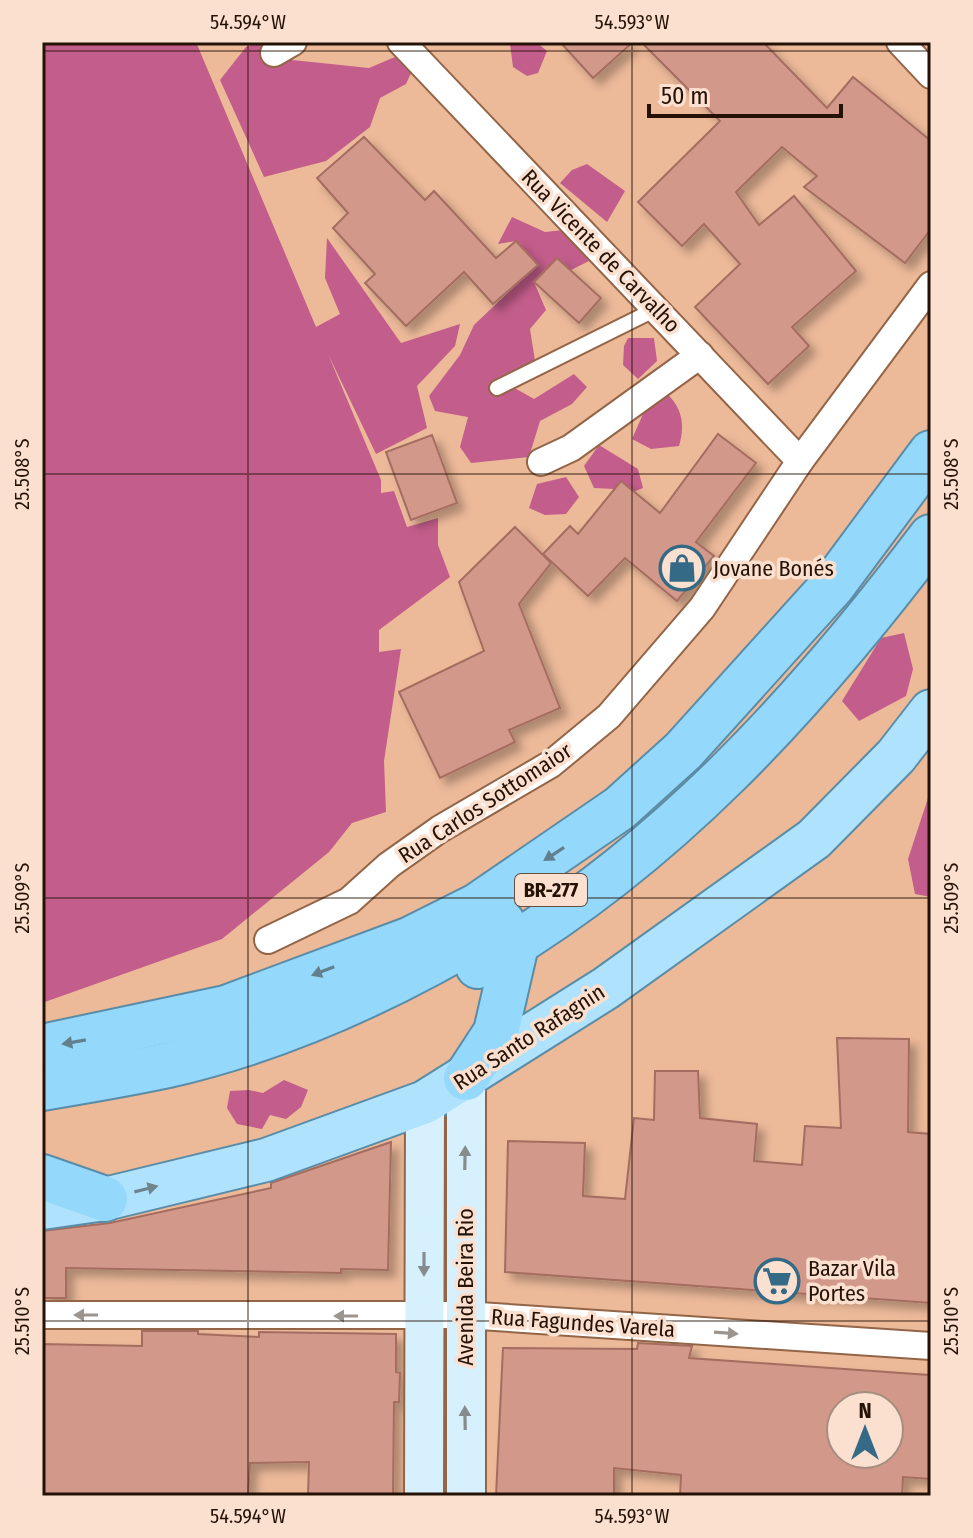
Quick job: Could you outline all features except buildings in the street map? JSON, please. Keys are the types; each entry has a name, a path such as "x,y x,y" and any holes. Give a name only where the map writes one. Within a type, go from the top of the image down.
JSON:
{"highway":[{"path":"42,1047 73,1043 226,1008 411,939 477,906 620,808 683,751 833,585 931,453"},
{"name":"BR-277","path":"42,1088 169,1065 250,1041 336,1008 430,966 563,883 639,826 700,771 852,598 931,494"},
{"name":"BR-277","path":"42,1110 129,1097 255,1062 438,989 516,945 651,847 718,785 794,708 881,604 931,537"},
{"path":"881,604 931,592"},
{"path":"466,1078 496,1032 516,945"},
{"path":"42,1177 105,1199"}],"main road":[{"name":"Rua Santo Rafagnin","path":"42,1208 105,1199 266,1160 425,1102 606,988 814,839 896,756 931,711"},
{"name":"Avenida Beira Rio","path":"466,1078 466,1496"},
{"name":"Avenida Beira Rio","path":"424,1496 425,1102"}],"street":[{"name":"Rua Vicente de Carvalho","path":"401,42 800,461"},
{"path":"900,42 931,75"},
{"name":"Rua Carlos Sottomaior","path":"268,940 349,901 389,865 440,829 551,764 609,716 702,608 800,461 931,285"},
{"path":"541,462 571,448 700,355"},
{"name":"Rua Fagundes Varela","path":"42,1315 464,1315 931,1346"}],"lane":[{"path":"497,388 656,309"}],"shaded area":[{"path":"42,42 196,42 316,327 340,314 325,278 327,238 401,343 460,324 455,346 417,386 427,428 376,454 328,354 381,480 381,493 394,491 407,527 438,518 438,545 450,577 379,630 379,652 401,649 384,761 386,812 352,823 329,852 222,939 42,1003"},
{"path":"257,42 282,42 292,60 369,68 402,54 415,64 406,84 380,98 370,127 326,161 264,177 220,80 246,47"},
{"path":"536,42 547,51 538,73 527,76 513,67 510,44"},
{"path":"587,164 625,191 607,222 560,183 572,170"},
{"path":"512,217 545,232 564,230 587,238 589,261 571,270 557,258 534,282 546,310 530,329 536,367 511,386 534,399 574,374 587,387 572,404 540,421 529,457 471,463 460,447 468,417 435,411 429,396 460,355 474,325 537,265 516,241 498,244"},
{"path":"628,338 654,338 657,361 638,379 623,365 624,346"},
{"path":"662,389 678,408 682,422 681,437 679,446 651,449 632,439 643,414"},
{"path":"599,445 638,469 643,488 623,496 614,489 594,488 584,466"},
{"path":"566,477 579,497 566,514 545,515 529,508 537,484"},
{"path":"904,633 913,669 906,696 859,721 842,701 881,638"},
{"path":"931,789 931,897 915,894 908,859"},
{"path":"284,1080 308,1090 301,1107 286,1119 270,1115 262,1129 237,1124 227,1108 230,1091 263,1093"}],"place":[{"name":"Jovane Bonés","path":"682,568"},
{"name":"Bazar Vila Portes","path":"777,1281"}]}
